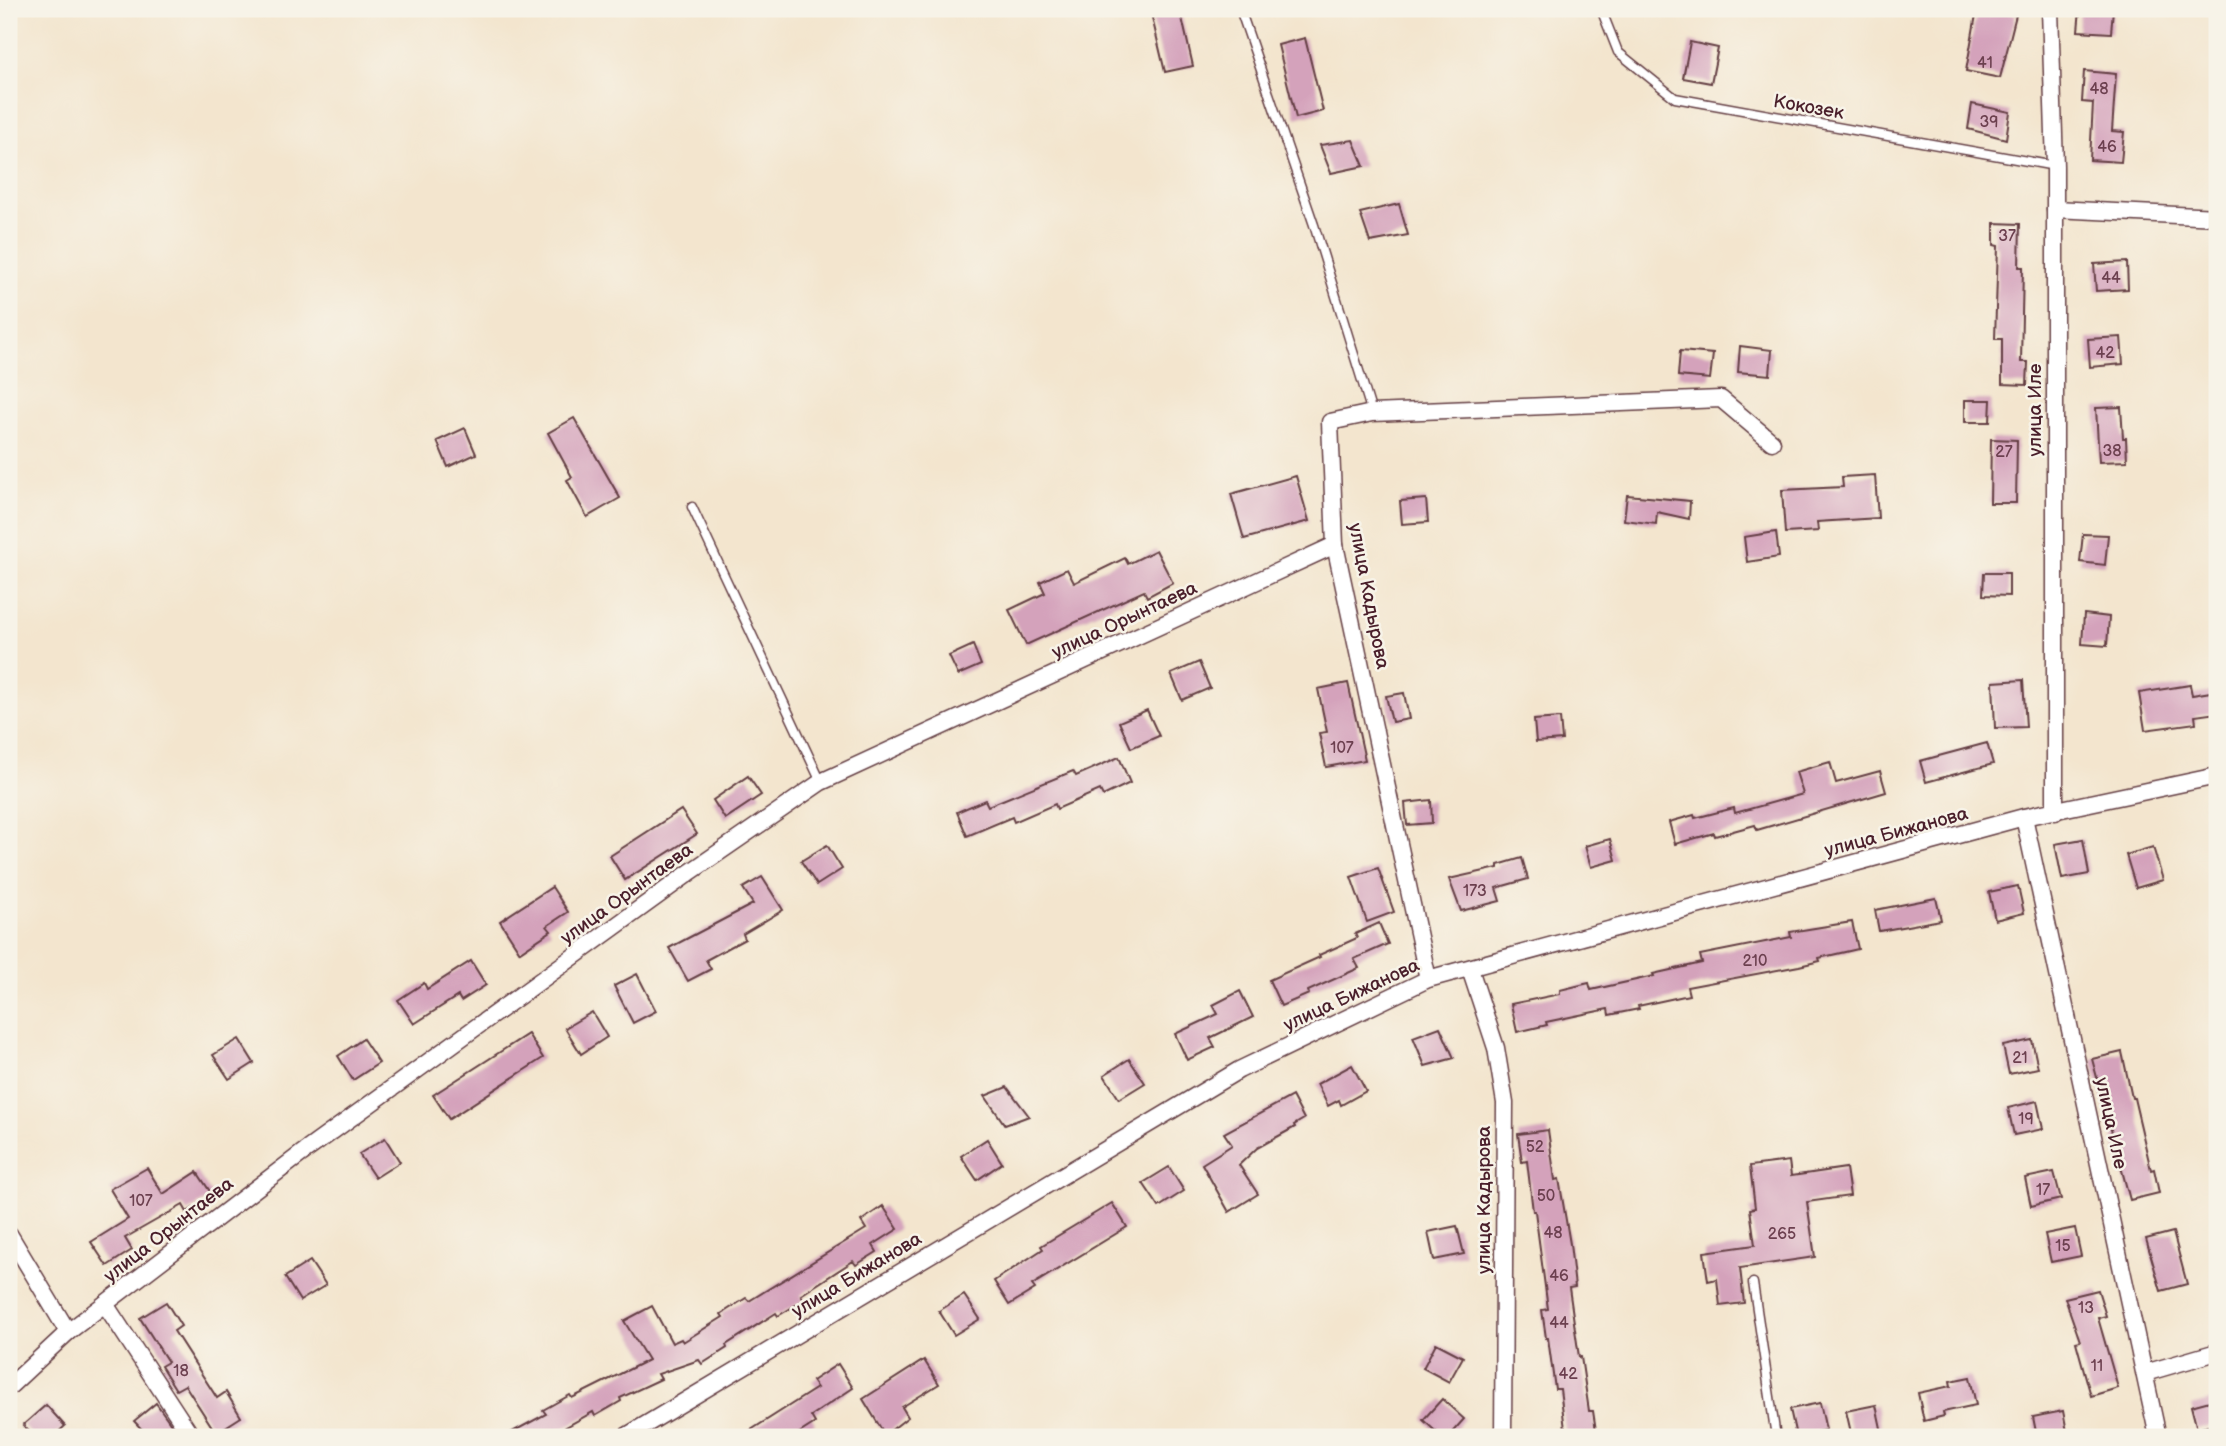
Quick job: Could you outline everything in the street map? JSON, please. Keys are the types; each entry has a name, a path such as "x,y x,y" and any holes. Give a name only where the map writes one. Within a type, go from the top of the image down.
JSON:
{"street":[{"name":"улица Иле","path":"2050,9 2055,166 2055,812"},
{"path":"2055,209 2217,217"},
{"name":"улица Кадырова","path":"1428,979 1335,545 1330,422 1371,413 1721,399 1772,442"},
{"name":"улица Орынтаева","path":"9,1387 68,1332 323,1138 678,881 821,782 1335,545"},
{"name":"улица Бижанова","path":"625,1437 1239,1070 1428,979 2024,817 2217,776"},
{"name":"улица Иле","path":"2024,817 2158,1437"},
{"name":"улица Кадырова","path":"1470,969 1496,1048 1505,1102 1503,1437"},
{"path":"9,1234 68,1332"},
{"path":"105,1304 192,1437"},
{"path":"2145,1373 2217,1352"},
{"path":"2152,1437 2158,1437"}],"lane":[{"path":"1240,9 1314,225 1371,413"},
{"name":"Кокозек","path":"1601,9 1618,52 1675,98 2055,166"},
{"path":"692,507 821,782"},
{"path":"1754,1283 1776,1437"}],"building":[{"path":"1150,9 1180,9 1193,66 1165,72"},
{"path":"1977,9 1992,9 2016,15 2000,78 1966,71"},
{"path":"2080,9 2113,9 2111,33 2078,31"},
{"path":"1305,38 1323,111 1296,118 1278,45"},
{"path":"1690,42 1718,48 1711,83 1683,78"},
{"path":"2084,71 2116,74 2112,131 2124,132 2121,162 2090,160 2093,103 2082,102"},
{"path":"1972,104 2010,112 2006,139 1968,129"},
{"path":"1353,140 1364,166 1331,173 1320,145"},
{"path":"1399,204 1408,235 1370,242 1360,213"},
{"path":"1994,223 2020,224 2019,267 2023,267 2021,362 2028,362 2027,385 2002,384 2002,339 1995,339 1998,246 1994,245"},
{"path":"2127,262 2128,289 2096,291 2094,264"},
{"path":"2121,337 2123,364 2090,367 2088,339"},
{"path":"1740,346 1772,350 1770,375 1738,372"},
{"path":"1680,351 1713,354 1710,379 1678,376"},
{"path":"1965,400 1991,400 1990,422 1965,422"},
{"path":"2121,407 2127,461 2099,462 2096,408"},
{"path":"574,418 620,498 587,517 567,480 572,477 548,433"},
{"path":"465,428 476,454 448,467 437,441"},
{"path":"1991,439 2017,440 2016,503 1990,503"},
{"path":"1875,475 1878,518 1817,522 1818,531 1785,533 1782,490 1843,487 1842,477"},
{"path":"1296,476 1309,521 1244,539 1231,494"},
{"path":"1627,495 1690,501 1689,519 1657,512 1656,524 1624,520"},
{"path":"1426,499 1428,522 1402,524 1400,501"},
{"path":"1776,532 1779,557 1747,562 1744,537"},
{"path":"2083,534 2108,535 2105,565 2080,562"},
{"path":"1156,550 1173,583 1147,597 1144,591 1026,645 1009,610 1045,593 1040,582 1067,569 1074,583 1125,558 1128,564"},
{"path":"1984,573 2009,573 2009,596 1983,595"},
{"path":"2084,614 2109,617 2107,646 2082,644"},
{"path":"973,645 981,665 958,675 949,656"},
{"path":"1199,662 1210,688 1182,700 1171,674"},
{"path":"2023,680 2026,727 1995,728 1993,682"},
{"path":"1348,683 1365,760 1326,767 1319,733 1327,732 1318,689"},
{"path":"2190,685 2192,695 2217,691 2217,713 2195,716 2196,723 2145,730 2139,693"},
{"path":"1404,693 1409,719 1392,722 1386,696"},
{"path":"1147,710 1159,736 1131,748 1119,722"},
{"path":"1560,718 1562,740 1536,742 1534,720"},
{"path":"1987,743 1993,764 1926,782 1920,761"},
{"path":"1119,757 1130,783 1103,796 1100,790 1057,809 1055,804 1014,822 1012,817 967,836 957,812 985,800 988,806 1073,771 1076,776"},
{"path":"1830,762 1836,783 1880,771 1886,792 1757,830 1755,825 1675,844 1669,822 1734,808 1735,813 1803,794 1796,772"},
{"path":"748,776 761,795 725,819 713,800"},
{"path":"1431,800 1432,823 1407,825 1405,803"},
{"path":"681,810 697,834 625,880 610,856"},
{"path":"1610,839 1616,860 1591,867 1585,846"},
{"path":"2083,839 2089,874 2062,879 2055,844"},
{"path":"827,845 842,869 817,885 801,861"},
{"path":"2153,847 2163,880 2136,888 2126,855"},
{"path":"1522,858 1528,879 1496,888 1500,901 1461,911 1449,879 1498,868 1498,865"},
{"path":"1378,868 1394,912 1367,922 1351,877"},
{"path":"762,877 783,910 743,934 745,939 706,960 711,969 688,981 669,948 753,904 743,888"},
{"path":"2018,886 2024,913 1995,920 1989,892"},
{"path":"552,887 568,912 547,926 551,931 520,952 500,921"},
{"path":"1936,898 1941,920 1879,931 1875,910"},
{"path":"1852,922 1858,949 1819,958 1820,961 1799,966 1687,987 1689,995 1638,1006 1639,1009 1609,1015 1608,1009 1546,1022 1547,1025 1517,1032 1511,1004 1560,994 1560,990 1589,983 1591,990 1654,976 1653,974 1702,963 1700,955 1791,937 1790,932"},
{"path":"1379,923 1388,944 1354,959 1359,968 1281,1006 1269,980 1357,938 1355,934"},
{"path":"471,961 486,985 461,1001 458,996 414,1024 398,1000 424,983 427,989"},
{"path":"637,974 656,1011 633,1023 614,986"},
{"path":"1240,991 1253,1017 1210,1038 1215,1047 1187,1060 1175,1034 1218,1014 1213,1005"},
{"path":"592,1012 607,1037 581,1054 565,1028"},
{"path":"1440,1027 1454,1058 1425,1066 1413,1037"},
{"path":"528,1034 543,1058 449,1119 433,1095"},
{"path":"239,1039 254,1063 229,1079 213,1055"},
{"path":"363,1039 379,1063 353,1080 338,1056"},
{"path":"2032,1040 2038,1068 2009,1074 2003,1046"},
{"path":"2122,1052 2159,1193 2130,1200 2092,1059"},
{"path":"1129,1059 1145,1083 1119,1099 1104,1075"},
{"path":"1352,1065 1366,1091 1341,1105 1339,1100 1328,1106 1317,1084"},
{"path":"1007,1087 1029,1116 1005,1125 985,1096"},
{"path":"1292,1096 1304,1119 1257,1148 1239,1165 1258,1194 1229,1212 1202,1164 1232,1145 1224,1133"},
{"path":"2037,1101 2043,1129 2014,1135 2008,1108"},
{"path":"1548,1130 1555,1180 1559,1179 1570,1244 1575,1287 1569,1288 1579,1357 1597,1437 1566,1437 1560,1389 1555,1389 1546,1338 1542,1310 1548,1309 1535,1211 1527,1161 1522,1162 1518,1134"},
{"path":"385,1138 400,1162 375,1178 359,1154"},
{"path":"987,1139 1002,1163 977,1180 961,1156"},
{"path":"1789,1161 1791,1176 1846,1168 1850,1196 1807,1202 1815,1257 1740,1268 1744,1303 1720,1306 1717,1279 1708,1281 1704,1252 1755,1245 1750,1209 1755,1208 1750,1166"},
{"path":"1169,1167 1184,1191 1159,1207 1143,1183"},
{"path":"147,1168 163,1194 197,1172 213,1196 187,1212 183,1205 125,1238 132,1250 107,1266 91,1242 128,1219 110,1189"},
{"path":"2054,1172 2061,1199 2031,1206 2025,1178"},
{"path":"1112,1203 1127,1227 1032,1285 1035,1289 1009,1305 994,1281 1043,1249 1041,1246"},
{"path":"883,1206 898,1229 873,1245 877,1252 856,1265 853,1261 801,1295 804,1300 778,1316 776,1313 702,1364 699,1360 658,1374 661,1379 620,1398 621,1401 595,1416 593,1412 548,1437 503,1437 546,1414 543,1410 570,1395 572,1398 648,1360 624,1321 652,1306 672,1343 681,1339 683,1342 723,1317 721,1314 746,1298 749,1301 866,1229 861,1221"},
{"path":"1457,1226 1464,1254 1434,1260 1428,1232"},
{"path":"2075,1228 2081,1256 2051,1262 2045,1234"},
{"path":"2173,1232 2187,1284 2161,1291 2146,1239"},
{"path":"310,1261 326,1285 300,1301 285,1277"},
{"path":"2098,1290 2106,1316 2098,1318 2118,1388 2091,1396 2076,1342 2080,1341 2065,1298"},
{"path":"964,1295 980,1319 954,1335 939,1311"},
{"path":"166,1302 181,1326 174,1331 217,1398 226,1392 241,1417 216,1433 185,1385 176,1390 161,1366 168,1362 140,1318"},
{"path":"1436,1343 1463,1357 1449,1382 1423,1368"},
{"path":"924,1360 939,1384 902,1407 908,1417 885,1435 863,1399"},
{"path":"838,1364 853,1388 811,1416 815,1423 793,1437 740,1437 817,1388 812,1381"},
{"path":"1970,1377 1976,1405 1943,1412 1944,1416 1924,1421 1918,1393 1951,1386 1950,1381"},
{"path":"1442,1399 1464,1419 1448,1437 1442,1437 1423,1420"},
{"path":"2217,1399 2217,1424 2197,1429 2191,1406"},
{"path":"156,1403 176,1431 167,1437 149,1437 134,1421"},
{"path":"1820,1403 1826,1430 1796,1436 1790,1409"},
{"path":"46,1405 65,1426 53,1437 34,1437 23,1425"},
{"path":"1876,1405 1882,1433 1852,1437 1846,1411"},
{"path":"2063,1411 2068,1437 2037,1437 2033,1417"}]}
